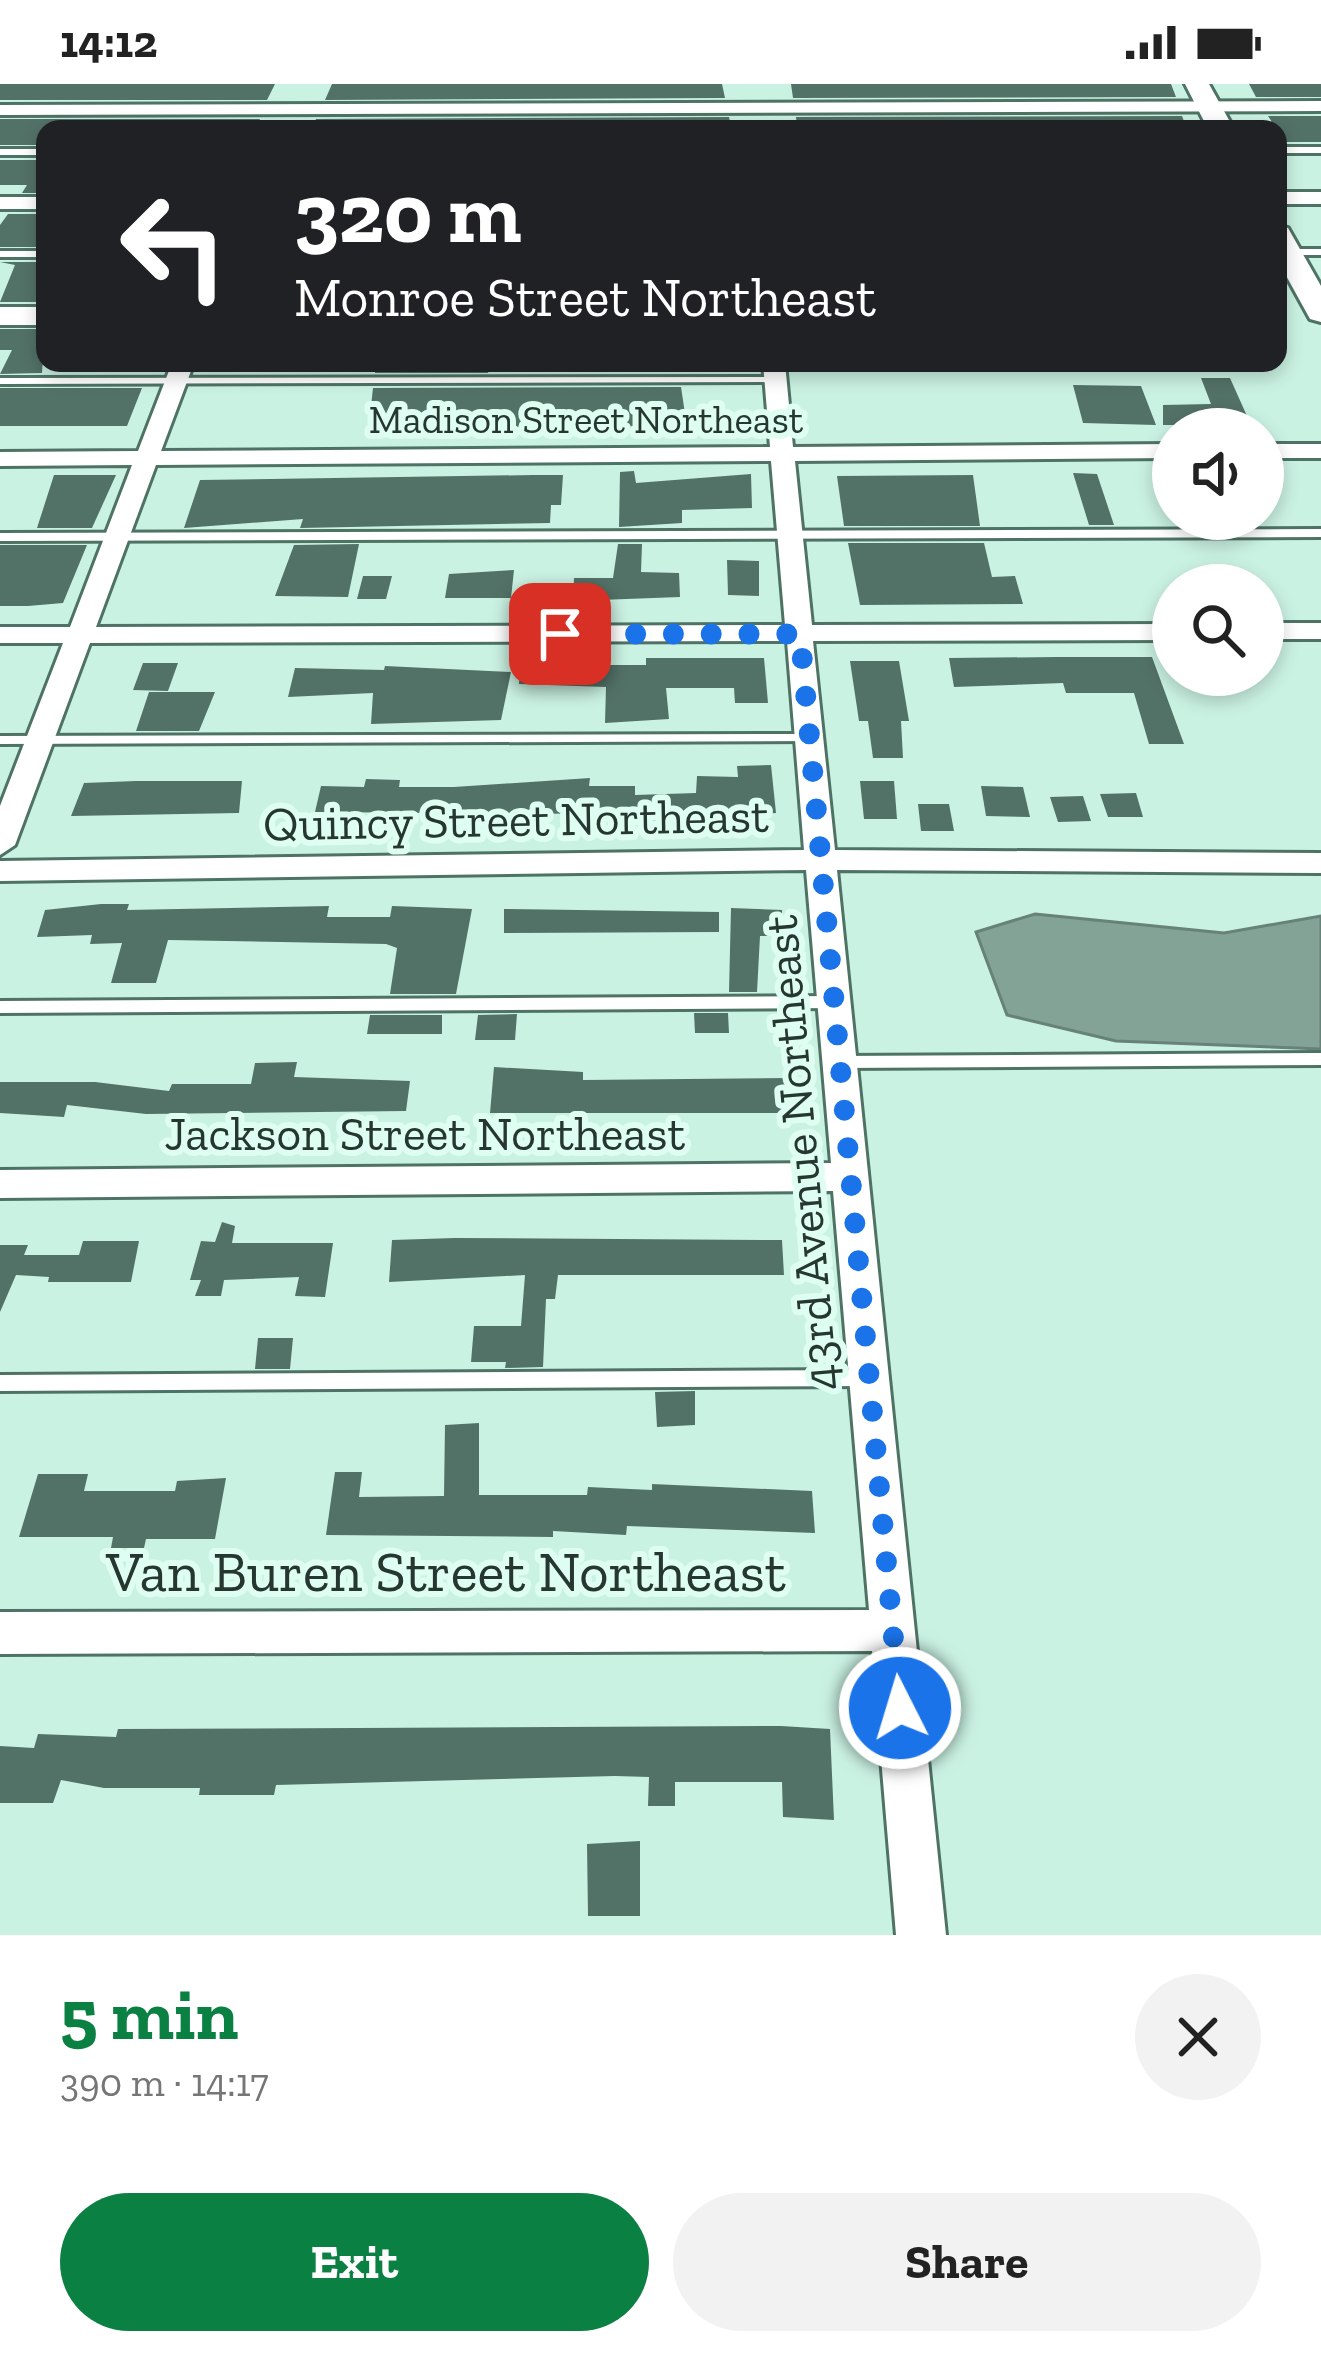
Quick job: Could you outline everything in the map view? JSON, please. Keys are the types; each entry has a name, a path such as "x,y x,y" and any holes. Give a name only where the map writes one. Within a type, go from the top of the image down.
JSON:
{"street":[{"path":"276,120 290,84"},
{"path":"750,84 756,120"},
{"path":"0,110 1321,106"},
{"path":"1287,198 1321,198"},
{"path":"0,203 36,203"},
{"path":"1287,250 1321,312"},
{"path":"1287,311 1321,312"},
{"path":"0,316 36,316"},
{"path":"0,845 179,372"},
{"name":"43rd Avenue Northeast","path":"775,372 921,1935"},
{"name":"Madison Street Northeast","path":"0,459 1152,451"},
{"path":"1284,451 1321,451"},
{"path":"1284,631 1321,631"},
{"path":"0,634 1152,632"},
{"name":"Quincy Street Northeast","path":"0,871 820,860 1321,863"},
{"name":"Jackson Street Northeast","path":"0,1184 850,1177"},
{"name":"Van Buren Street Northeast","path":"0,1633 892,1630"}],"lane":[{"path":"1287,150 1321,150"},
{"path":"0,152 36,152"},
{"path":"1287,244 1321,252"},
{"path":"0,254 36,254"},
{"path":"0,381 179,372"},
{"path":"0,537 1321,533"},
{"path":"0,740 809,738"},
{"path":"0,1007 834,1002"},
{"path":"839,1062 1321,1060"},
{"path":"0,1383 869,1378"}],"shaded area":[{"path":"1035,914 1224,933 1321,916 1321,1049 1116,1041 1007,1015 976,932"}],"building":[{"path":"0,84 275,84 267,100 0,100"},
{"path":"332,84 722,84 725,98 325,100"},
{"path":"791,84 1171,84 1176,97 793,98"},
{"path":"1249,84 1321,84 1321,97 1256,97"},
{"path":"1182,116 1184,120 796,120"},
{"path":"1268,116 1321,116 1321,142 1287,142 1287,120"},
{"path":"729,117 730,120 316,120"},
{"path":"0,119 260,119 36,120 36,145 0,145"},
{"path":"0,160 36,160 36,193 22,193 27,185 0,185"},
{"path":"8,214 36,214 36,247 0,247 0,225"},
{"path":"0,262 36,262 36,302 0,302 15,265"},
{"path":"0,329 36,329 36,372 42,373 0,374 12,350 0,350"},
{"path":"375,372 488,372 488,373"},
{"path":"1201,378 1230,378 1243,408 1163,408 1163,405 1211,404"},
{"path":"1073,385 1141,386 1152,415 1152,425 1083,423"},
{"path":"681,387 687,427 678,429 369,425 373,388"},
{"path":"0,388 142,388 127,426 0,426"},
{"path":"634,471 636,483 751,474 752,508 682,510 682,523 619,527 620,472"},
{"path":"1073,473 1097,474 1114,525 1089,525"},
{"path":"54,475 116,475 92,528 37,528"},
{"path":"563,475 561,505 551,505 550,523 300,528 303,519 184,528 200,480"},
{"path":"973,475 980,526 844,526 837,476"},
{"path":"848,543 984,543 992,577 1015,576 1023,604 860,605"},
{"path":"359,544 348,597 275,596 294,545"},
{"path":"618,544 642,544 641,572 679,573 680,597 573,601 574,578 613,578"},
{"path":"0,545 87,545 63,603 0,606"},
{"path":"727,560 759,561 759,596 728,595"},
{"path":"514,570 511,598 445,598 449,574"},
{"path":"363,576 392,576 386,599 357,599"},
{"path":"520,657 594,665 646,665 646,658 764,658 768,703 735,703 734,688 666,688 669,719 605,723 606,687 519,684"},
{"path":"1152,657 1152,696 1166,696 1184,744 1149,744 1134,693 1066,693 1063,683 954,687 949,658"},
{"path":"850,661 899,661 909,721 901,721 903,758 873,758 868,721 859,721"},
{"path":"143,663 178,663 168,691 133,690"},
{"path":"385,666 511,672 501,720 371,724 373,693 288,697 295,668 384,670"},
{"path":"149,692 215,692 199,731 136,731"},
{"path":"771,765 776,813 653,822 652,816 596,814 315,812 321,786 364,787 366,779 400,780 399,787 454,787 590,778 589,786 635,786 635,795 696,793 697,776 738,777 737,766"},
{"path":"242,781 239,813 71,816 84,783"},
{"path":"860,781 894,781 897,819 864,819"},
{"path":"981,786 1023,787 1030,817 986,816"},
{"path":"1136,793 1143,817 1108,817 1100,794"},
{"path":"1083,796 1091,821 1058,822 1050,797"},
{"path":"918,804 949,804 954,831 921,831"},
{"path":"129,904 127,910 329,906 327,917 390,917 392,906 472,909 456,994 390,994 397,948 386,944 168,940 156,983 111,983 122,943 90,944 92,935 37,937 45,910"},
{"path":"731,908 782,910 782,936 760,936 757,992 729,992"},
{"path":"504,909 719,912 719,932 504,933"},
{"path":"694,1013 728,1013 729,1033 695,1033"},
{"path":"517,1014 515,1040 475,1040 478,1015"},
{"path":"370,1015 442,1015 442,1034 367,1034"},
{"path":"297,1062 294,1077 410,1081 406,1111 146,1114 67,1105 64,1117 0,1113 0,1082 95,1082 169,1091 172,1084 251,1084 255,1063"},
{"path":"494,1067 583,1072 583,1080 790,1078 792,1113 490,1113"},
{"path":"222,1222 235,1226 232,1243 333,1243 325,1297 295,1296 299,1277 224,1280 221,1296 195,1296 201,1280 190,1280 201,1241 215,1242"},
{"path":"392,1240 782,1240 784,1275 558,1275 555,1299 546,1299 543,1367 505,1368 506,1362 471,1362 474,1326 521,1326 525,1275 389,1282"},
{"path":"83,1241 139,1241 131,1282 48,1282 49,1277 16,1275 0,1312 0,1245 28,1245 24,1255 79,1255"},
{"path":"258,1338 293,1338 290,1369 255,1369"},
{"path":"695,1391 695,1425 657,1427 655,1392"},
{"path":"479,1423 479,1495 587,1495 588,1487 652,1490 652,1484 812,1491 815,1533 627,1526 626,1535 553,1531 553,1537 326,1535 335,1472 362,1472 359,1497 444,1496 445,1425"},
{"path":"38,1474 88,1474 84,1491 175,1491 177,1481 226,1478 215,1539 146,1539 144,1548 111,1548 113,1537 19,1537"},
{"path":"118,1729 830,1729 834,1820 783,1817 782,1782 675,1782 675,1806 648,1806 649,1777 615,1776 276,1785 274,1795 199,1795 200,1788 104,1788 61,1780 53,1803 0,1803 0,1746 34,1748 38,1734 116,1737"},
{"path":"640,1841 640,1916 588,1916 587,1844"}],"route":[{"path":"560,634 800,634 900,1708"}]}
